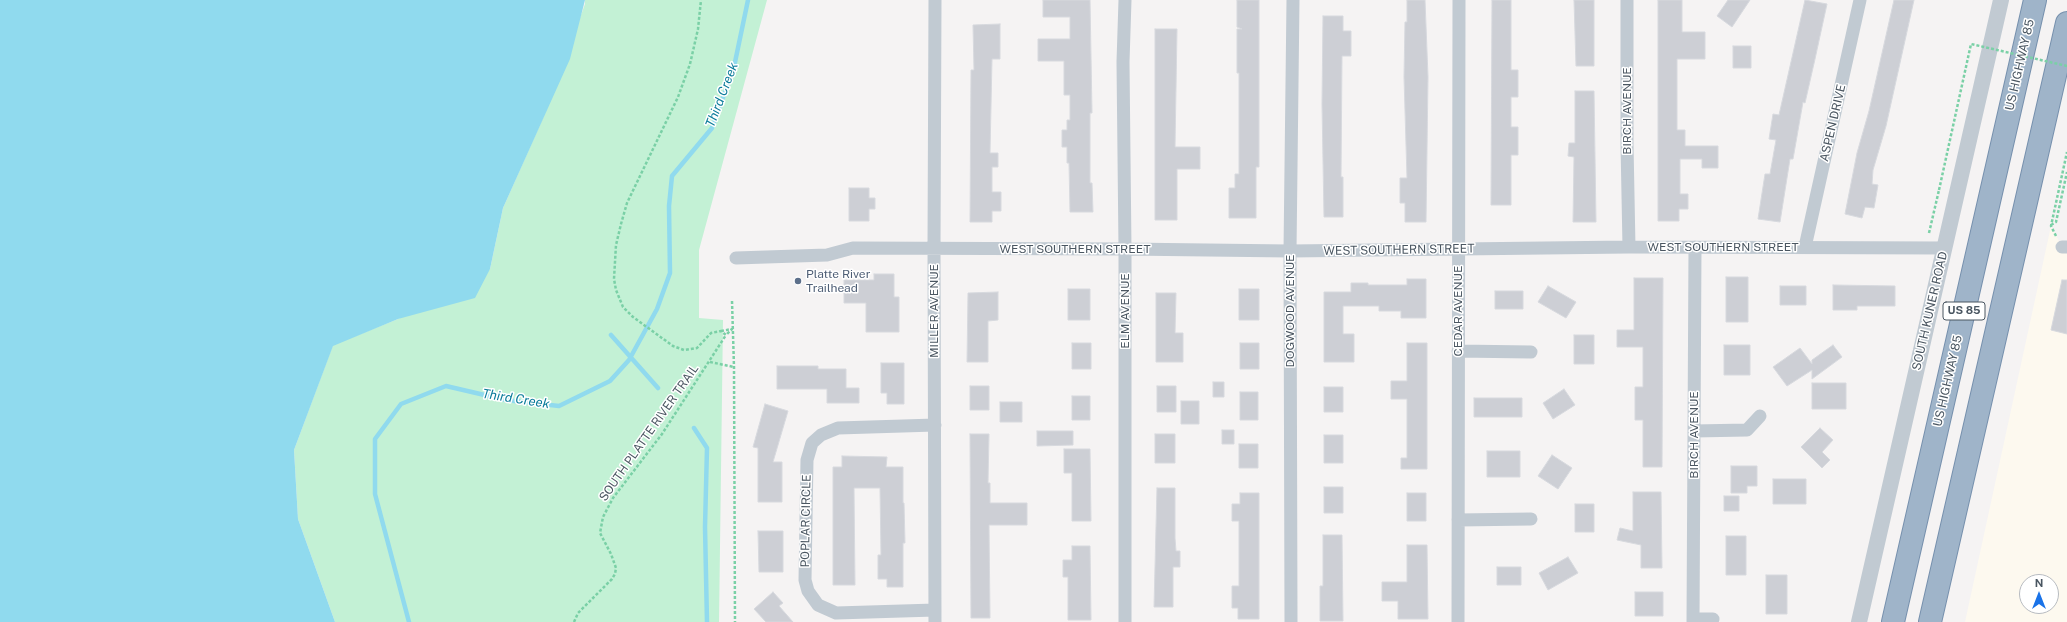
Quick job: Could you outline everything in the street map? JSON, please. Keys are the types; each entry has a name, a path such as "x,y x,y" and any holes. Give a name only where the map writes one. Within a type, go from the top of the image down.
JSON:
{"highway":[{"name":"US HIGHWAY 85","path":"1893,622 2035,0"},
{"name":"US 85","path":"1930,622 2067,23"}],"street":[{"name":"MILLER AVENUE","path":"935,0 935,616"},
{"name":"ELM AVENUE","path":"1125,0 1123,62 1125,249 1125,622"},
{"name":"DOGWOOD AVENUE","path":"1291,622 1290,251 1292,0"},
{"name":"CEDAR AVENUE","path":"1458,622 1457,249 1459,0"},
{"name":"BIRCH AVENUE","path":"1627,0 1626,144 1629,247"},
{"name":"ASPEN DRIVE","path":"1805,247 1860,0"},
{"name":"SOUTH KUNER ROAD","path":"1859,622 2002,0"},
{"name":"WEST SOUTHERN STREET","path":"736,258 828,255 853,248 1290,251 1629,247 1944,248"},
{"name":"BIRCH AVENUE","path":"1693,621 1695,247"},
{"path":"1458,351 1531,352"},
{"path":"1694,431 1747,430 1760,416"},
{"name":"POPLAR CIRCLE","path":"935,425 838,428 820,435 812,442 807,460 806,580 808,592 818,605 836,613 935,616"},
{"path":"1458,520 1531,519"},
{"path":"1693,621 1713,619"}],"path":[{"name":"SOUTH PLATTE RIVER TRAIL","path":"701,0 698,29 686,77 678,97 627,203 616,245 614,279 616,290 623,307 633,317 673,346 684,350 696,348 711,333 732,329"},
{"path":"1929,233 1971,44 2067,66"},
{"path":"2067,152 2051,226 2056,222 2067,172"},
{"path":"732,301 734,368 735,622"},
{"name":"SOUTH PLATTE RIVER TRAIL","path":"574,622 578,612 612,579 615,574 616,568 611,554 600,533 603,517 613,498 662,434 710,362 726,335 732,329"},
{"path":"721,330 726,335"},
{"path":"710,362 734,368"}],"shaded area":[{"path":"2051,226 2062,247 2067,247 2067,622 1965,622"}],"green space":[{"path":"585,0 767,0 699,250 699,318 723,320 719,622 335,622 298,519 294,450 333,345 398,319 490,269 503,208 543,118 585,4"}],"water":[{"path":"0,0 585,0 570,59 503,208 490,269 475,298 398,319 333,346 294,450 298,519 335,622 0,622"}],"building":[{"path":"1043,0 1090,0 1092,113 1090,113 1090,183 1092,183 1093,212 1070,212 1069,163 1067,163 1067,147 1062,147 1062,130 1067,130 1067,120 1070,120 1070,95 1064,95 1064,61 1038,61 1038,39 1070,39 1070,17 1043,17"},
{"path":"1237,0 1259,0 1259,167 1256,167 1256,218 1229,218 1229,188 1235,188 1235,174 1239,174 1239,73 1237,73 1237,29 1242,29 1237,27"},
{"path":"1407,0 1425,0 1428,77 1426,222 1405,222 1405,203 1400,203 1400,178 1407,178 1404,77"},
{"path":"1492,0 1511,0 1511,70 1518,70 1518,97 1511,97 1511,127 1518,127 1518,155 1511,155 1511,205 1491,205"},
{"path":"1574,0 1594,0 1594,66 1576,66"},
{"path":"1658,0 1682,0 1682,32 1705,32 1705,59 1677,59 1677,130 1685,130 1685,146 1718,146 1718,168 1702,168 1702,159 1680,159 1680,194 1688,194 1688,209 1679,209 1679,221 1658,221"},
{"path":"1728,0 1750,0 1732,27 1717,16"},
{"path":"1805,0 1827,4 1805,103 1803,102 1793,159 1790,159 1780,222 1758,219 1765,174 1770,174 1776,140 1769,139 1773,114 1779,115"},
{"path":"1894,0 1914,0 1886,126 1873,170 1872,184 1878,185 1874,208 1865,207 1862,218 1845,214 1857,153 1869,111"},
{"path":"1323,16 1343,16 1343,31 1351,31 1351,56 1342,56 1341,177 1343,177 1343,217 1324,217 1322,104"},
{"path":"1000,24 1000,59 992,59 990,153 998,153 998,167 992,167 992,192 1001,192 1001,211 992,211 992,222 970,222 971,70 974,70 973,25"},
{"path":"1155,29 1177,29 1175,147 1200,147 1200,169 1177,169 1177,220 1155,220"},
{"path":"1733,46 1751,46 1751,68 1733,68"},
{"path":"1575,91 1594,91 1596,222 1573,222 1574,157 1568,156 1569,143 1575,143"},
{"path":"849,188 869,188 869,198 875,198 875,209 869,209 869,221 849,221"},
{"path":"874,274 894,274 894,297 899,297 899,332 866,332 866,303 844,303 844,280 874,280"},
{"path":"1726,277 1748,277 1748,322 1726,322"},
{"path":"1634,278 1663,278 1662,467 1643,467 1643,420 1635,420 1635,387 1643,387 1643,347 1617,347 1617,330 1634,330"},
{"path":"1407,279 1426,279 1426,318 1401,318 1401,311 1379,311 1379,306 1343,306 1343,334 1354,334 1354,362 1324,362 1324,292 1351,292 1351,283 1368,283 1368,285 1407,285"},
{"path":"2062,280 2067,280 2067,334 2051,330"},
{"path":"1833,285 1895,286 1895,306 1857,306 1857,310 1833,310"},
{"path":"1548,286 1576,302 1566,318 1538,302"},
{"path":"1780,286 1806,286 1806,305 1780,305"},
{"path":"1068,289 1090,289 1090,320 1068,320"},
{"path":"1239,289 1259,289 1259,320 1239,320"},
{"path":"1495,291 1523,291 1523,309 1495,309"},
{"path":"998,292 998,320 988,321 988,362 967,362 968,293"},
{"path":"1156,293 1176,293 1175,333 1183,333 1183,362 1156,362"},
{"path":"1574,335 1594,335 1594,364 1574,364"},
{"path":"1072,343 1091,343 1091,369 1072,369"},
{"path":"1240,343 1259,343 1259,369 1240,369"},
{"path":"1407,343 1427,343 1427,469 1401,469 1401,458 1407,458 1407,399 1391,399 1391,381 1407,381"},
{"path":"1724,345 1750,345 1750,375 1724,375"},
{"path":"1833,345 1842,357 1812,379 1812,370 1787,386 1773,367 1800,348 1812,364 1812,360"},
{"path":"881,363 904,363 904,404 887,404 887,393 881,393"},
{"path":"777,366 818,366 818,369 846,369 846,388 859,388 859,403 827,403 827,389 777,389"},
{"path":"1213,382 1224,382 1224,397 1213,397"},
{"path":"1812,383 1846,383 1846,409 1812,409"},
{"path":"970,386 989,386 989,410 970,410"},
{"path":"1157,386 1176,386 1176,412 1157,412"},
{"path":"1324,387 1343,387 1343,412 1324,412"},
{"path":"1564,389 1575,405 1553,419 1543,403"},
{"path":"1240,392 1258,392 1258,420 1240,420"},
{"path":"1072,396 1090,396 1090,420 1072,420"},
{"path":"1474,398 1522,398 1522,417 1474,417"},
{"path":"1181,401 1199,401 1199,424 1181,424"},
{"path":"1000,402 1022,402 1022,422 1000,422"},
{"path":"765,404 788,411 773,462 782,462 782,502 758,502 758,448 753,447"},
{"path":"1820,428 1833,440 1822,452 1830,460 1822,468 1801,447"},
{"path":"1222,430 1234,430 1234,444 1222,444"},
{"path":"1037,431 1073,431 1073,445 1037,446"},
{"path":"970,434 989,434 988,483 990,483 990,503 1027,503 1027,525 989,525 990,618 971,618"},
{"path":"1155,434 1175,434 1175,463 1155,463"},
{"path":"1324,435 1343,435 1343,463 1324,463"},
{"path":"1239,444 1258,444 1258,468 1239,468"},
{"path":"1064,449 1090,449 1091,521 1072,521 1072,473 1064,473"},
{"path":"1487,451 1520,451 1520,477 1487,477"},
{"path":"1552,455 1572,468 1558,489 1538,476"},
{"path":"842,456 887,457 886,467 903,467 905,543 903,543 903,587 887,587 887,579 878,579 878,555 881,555 880,488 854,488 855,585 833,585 833,467 842,467"},
{"path":"1731,466 1757,466 1757,486 1747,486 1747,493 1731,493"},
{"path":"1773,479 1806,479 1806,504 1773,504"},
{"path":"1324,487 1343,487 1343,513 1324,513"},
{"path":"1157,488 1175,488 1175,538 1176,551 1180,551 1180,567 1173,567 1173,607 1154,607"},
{"path":"1633,492 1661,492 1662,568 1641,568 1641,545 1617,540 1620,528 1633,531"},
{"path":"1240,493 1259,493 1259,619 1238,619 1238,608 1232,608 1232,586 1239,586 1239,521 1232,521 1232,504 1240,504"},
{"path":"1407,493 1426,493 1426,521 1407,521"},
{"path":"1724,496 1739,496 1739,511 1724,511"},
{"path":"1575,504 1594,504 1594,532 1575,532"},
{"path":"758,531 783,531 783,572 759,572"},
{"path":"1323,535 1342,535 1343,621 1320,621 1320,586 1323,586"},
{"path":"1726,536 1746,536 1746,575 1726,575"},
{"path":"1407,545 1427,545 1428,619 1398,619 1398,601 1382,601 1382,582 1407,582"},
{"path":"1072,546 1090,546 1091,620 1068,620 1068,577 1063,577 1063,560 1072,560"},
{"path":"1568,557 1578,573 1548,590 1539,573"},
{"path":"1497,567 1521,567 1521,585 1497,585"},
{"path":"1766,575 1787,575 1787,614 1766,614"},
{"path":"773,592 783,603 779,606 793,622 766,622 754,609"},
{"path":"1635,592 1663,592 1663,616 1635,616"}],"waterway":[{"name":"Third Creek","path":"409,622 375,494 375,439 401,404 446,386 506,400 559,406 610,381 629,360 657,309 670,273 669,206 672,176 712,128 734,67 748,0"},
{"path":"611,335 658,388"},
{"path":"694,428 707,448 705,527 707,622"}],"place":[{"name":"Platte River Trailhead","path":"798,281"}]}
